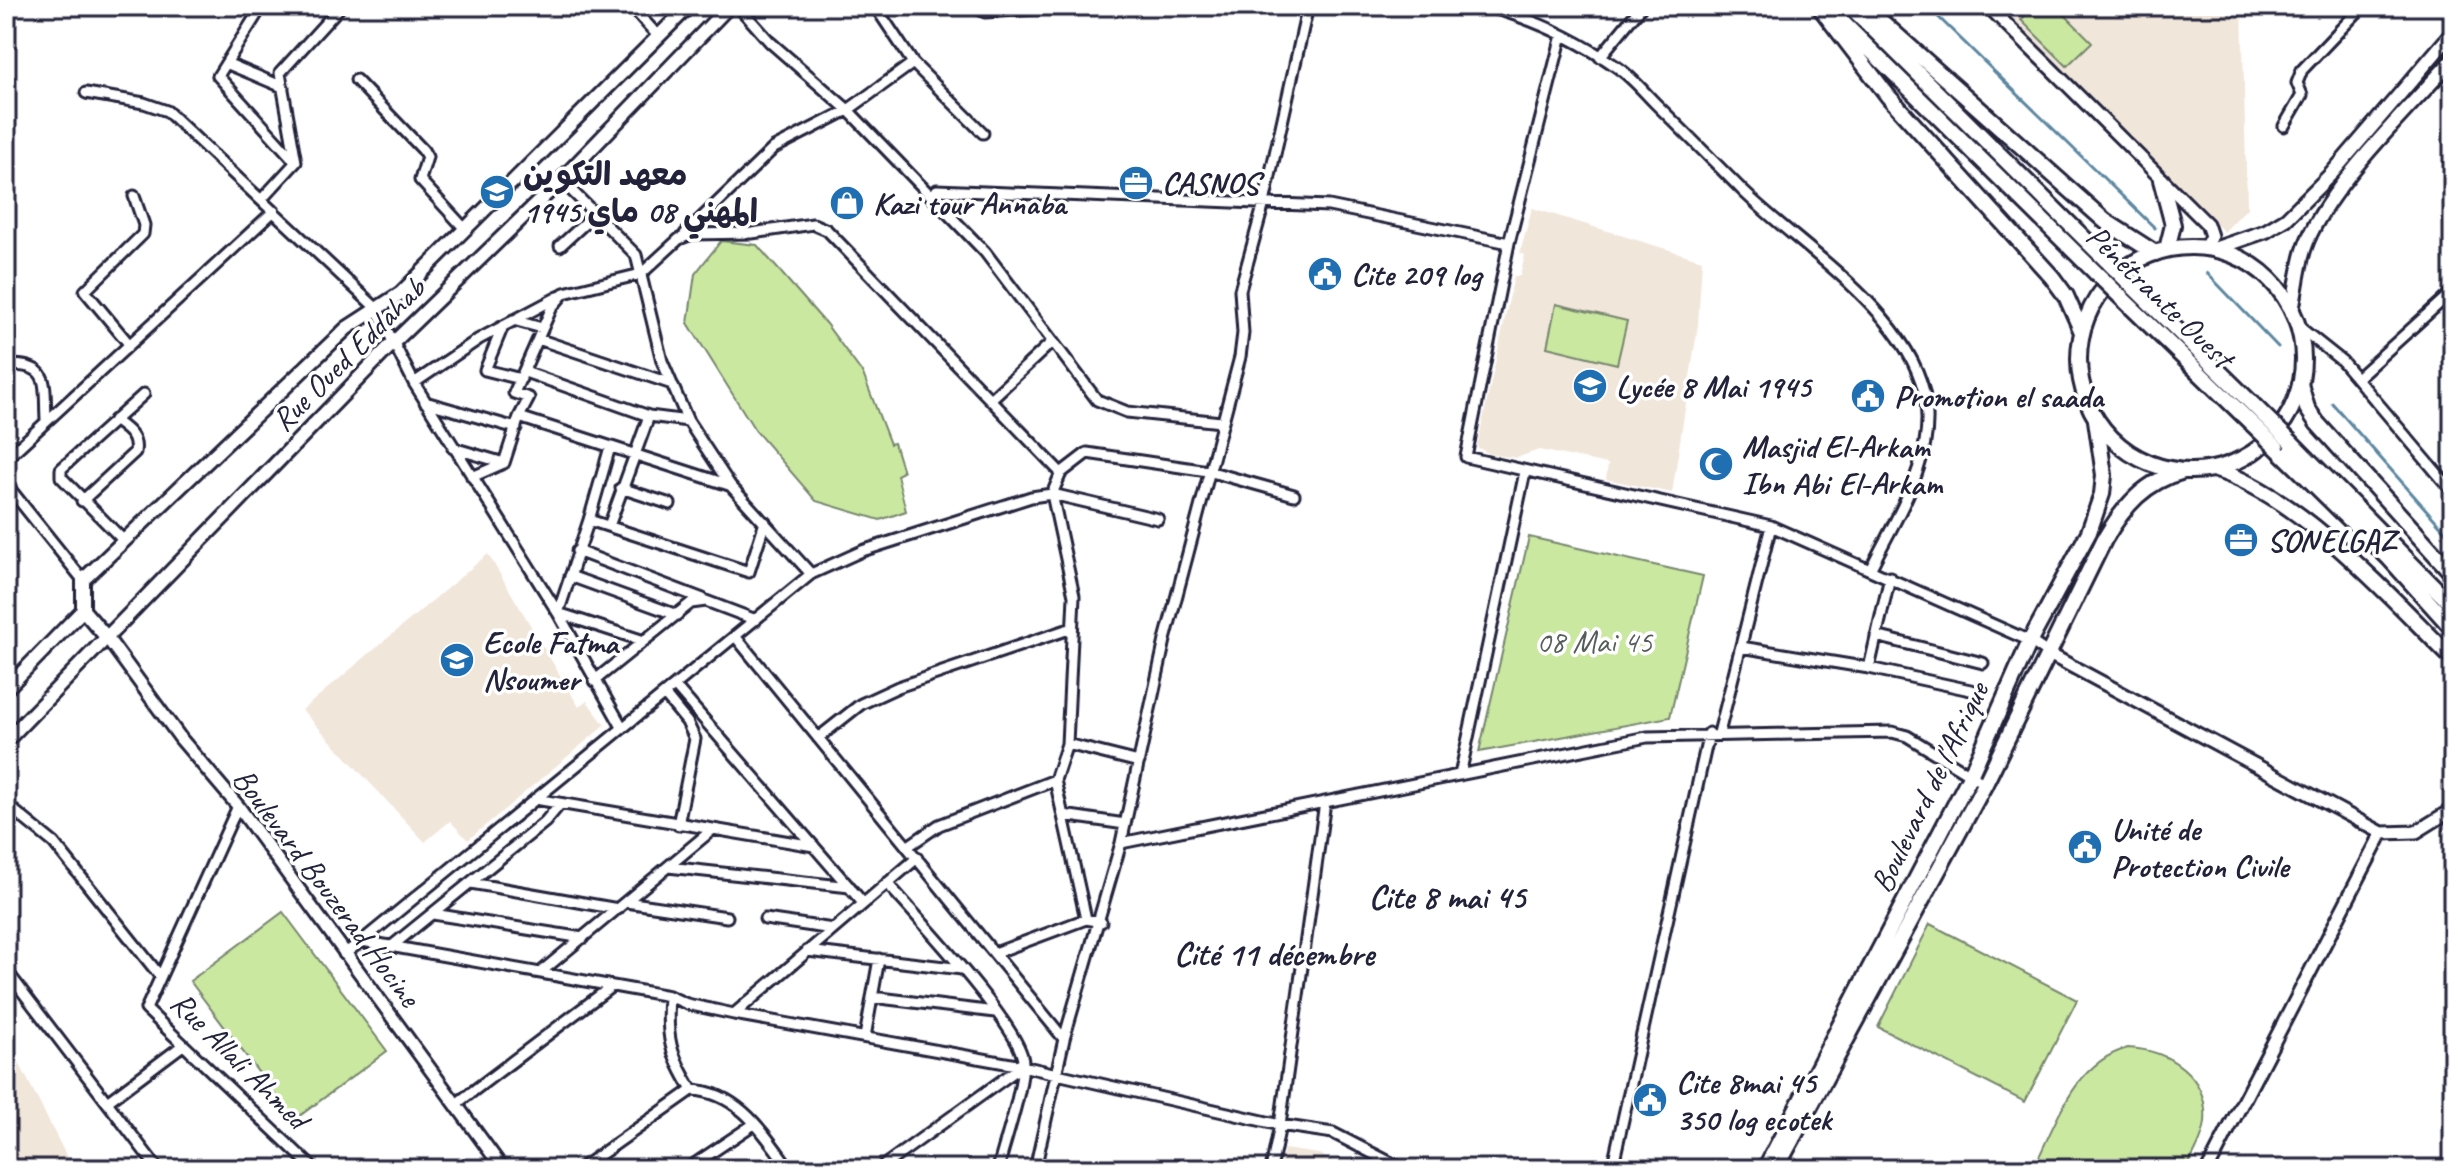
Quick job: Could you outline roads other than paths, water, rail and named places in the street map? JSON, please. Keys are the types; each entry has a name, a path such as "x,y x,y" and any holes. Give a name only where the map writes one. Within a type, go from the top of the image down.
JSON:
{"main road":[{"path":"108,639 83,610 83,580 347,328 401,293 689,6"},
{"name":"Rue Oued Eddahab","path":"6,741 395,341 561,180 729,6"},
{"path":"1822,6 1888,96 2052,277 2066,296 2082,332"},
{"name":"Pénétrante Ouest","path":"1822,6 2096,273 2284,445 2453,606"},
{"name":"Pénétrante Ouest","path":"1850,6 2109,263 2284,445 2453,629"},
{"path":"1864,6 2105,221 2138,245 2161,251 2210,248 2266,231 2286,219 2332,173 2453,32"},
{"path":"2292,311 2305,248 2323,214 2345,183 2453,59"},
{"path":"2161,180 2173,225 2161,251 2130,265 2108,283 2092,306 2082,332 2080,377 2096,420 2112,440 2133,456 2158,467 2184,471 2213,469 2237,461 2259,448 2291,408 2300,384 2303,361 2298,326 2278,289 2260,271 2238,257 2210,248"},
{"path":"2300,384 2307,408 2317,423 2453,574"},
{"name":"Boulevard de l'Afrique","path":"1765,1169 1971,774 2030,641 2097,513 2104,475 2096,420"},
{"path":"2213,469 2251,485 2294,513 2363,570 2453,659"},
{"name":"Boulevard de l'Afrique","path":"1776,1169 1985,784 2123,508 2146,487 2184,471"},
{"path":"6,689 83,610"}],"street":[{"path":"262,6 218,76 296,162"},
{"path":"296,162 280,73 341,6"},
{"path":"631,6 658,36"},
{"path":"738,6 770,42 848,110 985,252 1097,400 1112,409 1221,422"},
{"path":"875,6 913,63 983,133"},
{"path":"973,6 985,12 1088,6"},
{"path":"1035,1169 1064,1039 1101,922 1165,640 1240,357 1243,333 1240,290 1264,203 1308,6"},
{"path":"1485,6 1562,35 1620,68 1747,195 1854,290 1895,336 1915,367 1924,392 1927,418 1924,449 1914,481 1871,568"},
{"path":"1600,57 1642,6"},
{"path":"1988,6 2210,228 2210,248"},
{"path":"2284,126 2302,95 2297,83 2302,70 2363,6"},
{"path":"1562,35 1509,243 1466,457 1771,526 2030,641 2382,833 2416,832 2453,809"},
{"path":"226,63 283,87"},
{"path":"414,383 513,320 564,293 641,274 774,148 848,110 913,63"},
{"path":"356,80 423,150 427,157 420,180 465,229"},
{"path":"86,93 167,111 274,211 330,269 376,308 425,402 558,613 622,727"},
{"path":"261,200 296,162"},
{"path":"561,180 636,255 649,319 688,421 730,485 811,574"},
{"path":"930,195 937,190 1329,206 1509,243"},
{"path":"129,344 85,291 143,234 144,225 134,196"},
{"path":"7,456 274,211"},
{"path":"560,246 596,213"},
{"path":"679,239 692,234 752,233 819,225 1061,473"},
{"path":"2357,378 2453,291"},
{"path":"472,477 504,463 519,417 529,398 514,393 540,334 564,293"},
{"path":"2444,299 2453,313"},
{"path":"513,320 540,334 672,384"},
{"path":"503,326 485,370 523,376 649,416 688,421"},
{"path":"2298,326 2326,345 2357,378 2453,492"},
{"path":"991,399 1052,342"},
{"path":"6,365 30,365 38,369 44,380 46,419"},
{"path":"124,541 82,501 61,477 61,469 144,394"},
{"path":"425,402 516,428"},
{"path":"609,526 649,416"},
{"path":"519,417 730,485"},
{"path":"82,501 135,452 137,444 131,434 114,420"},
{"path":"558,613 610,447"},
{"path":"453,448 504,463"},
{"path":"1086,919 1055,780 1067,744 1074,596 1052,494 1061,473 1087,453 1208,471 1294,495"},
{"path":"1460,775 1525,472"},
{"path":"6,484 83,580"},
{"path":"621,488 670,504"},
{"path":"344,954 811,574 862,551 1031,497 1052,494 1158,519"},
{"path":"589,520 749,572 765,522"},
{"path":"1612,1169 1714,733 1741,647 1771,526"},
{"path":"577,551 756,620"},
{"path":"570,576 677,615"},
{"path":"1869,668 1890,577"},
{"path":"594,681 691,603 706,601"},
{"path":"558,613 644,641"},
{"path":"818,738 861,704 898,687 1072,628"},
{"path":"735,636 1064,1039"},
{"path":"1876,636 1983,663"},
{"name":"Boulevard Bouzerad Hocine","path":"108,639 181,739 238,806 503,1169"},
{"path":"1741,647 1869,668 1975,691"},
{"path":"675,686 863,903"},
{"path":"664,694 687,722 695,739 678,825"},
{"path":"1121,843 1647,737 1714,733 1892,732 1907,736 1985,784"},
{"path":"1067,744 1139,762"},
{"path":"907,847 939,825 1055,780"},
{"path":"535,799 814,846"},
{"path":"1271,1169 1280,1125 1325,802"},
{"path":"6,804 54,843 160,976"},
{"path":"392,946 545,822 560,804"},
{"name":"Rue Allali Ahmed","path":"238,806 146,1009 310,1168"},
{"path":"1063,815 1125,824"},
{"path":"541,972 712,830"},
{"path":"2208,1169 2382,833"},
{"path":"734,1014 917,858"},
{"path":"668,867 850,887"},
{"path":"471,883 727,917"},
{"path":"887,883 962,969 1017,1041 1022,1066 998,1169"},
{"path":"433,914 583,938"},
{"path":"765,919 833,929"},
{"path":"995,953 1086,919 1101,922"},
{"path":"362,941 669,996 687,1004 734,1014 1022,1066 1280,1125 1333,1133 1403,1169"},
{"path":"807,951 962,969"},
{"path":"865,1037 879,959"},
{"path":"6,970 158,1169"},
{"path":"456,1104 612,986"},
{"path":"669,996 667,1028 672,1056 692,1090"},
{"path":"872,997 995,1012"},
{"path":"107,1102 183,1045"},
{"path":"879,1169 1022,1066"},
{"path":"580,1169 692,1090 708,1091 726,1098 754,1124 790,1169"},
{"path":"687,1169 754,1124"}],"waterway":[{"path":"1927,6 2155,228"},
{"path":"2207,273 2278,347"},
{"path":"2332,403 2453,540"}],"place":[{"name":"CASNOS","path":"1136,183"},
{"name":"معهد التكوين المهني 08 ماي 1945","path":"497,192"},
{"name":"Kazi tour Annaba","path":"847,203"},
{"name":"Cite 209 log","path":"1325,274"},
{"name":"Lycée 8 Mai 1945","path":"1590,386"},
{"name":"Promotion el saada","path":"1868,396"},
{"name":"Masjid El-Arkam Ibn Abi El-Arkam","path":"1716,464"},
{"name":"SONELGAZ","path":"2241,540"},
{"name":"Ecole Fatma Nsoumer","path":"457,660"},
{"name":"Unité de Protection Civile","path":"2085,847"},
{"name":"Cite 8mai 45 350 log ecotek","path":"1650,1100"}],"district":[{"name":"Cite 8 mai 45","path":"1447,896"},
{"name":"Cité 11 décembre","path":"1274,953"}],"park label":[{"name":"08 Mai 45","path":"1594,641"}]}
